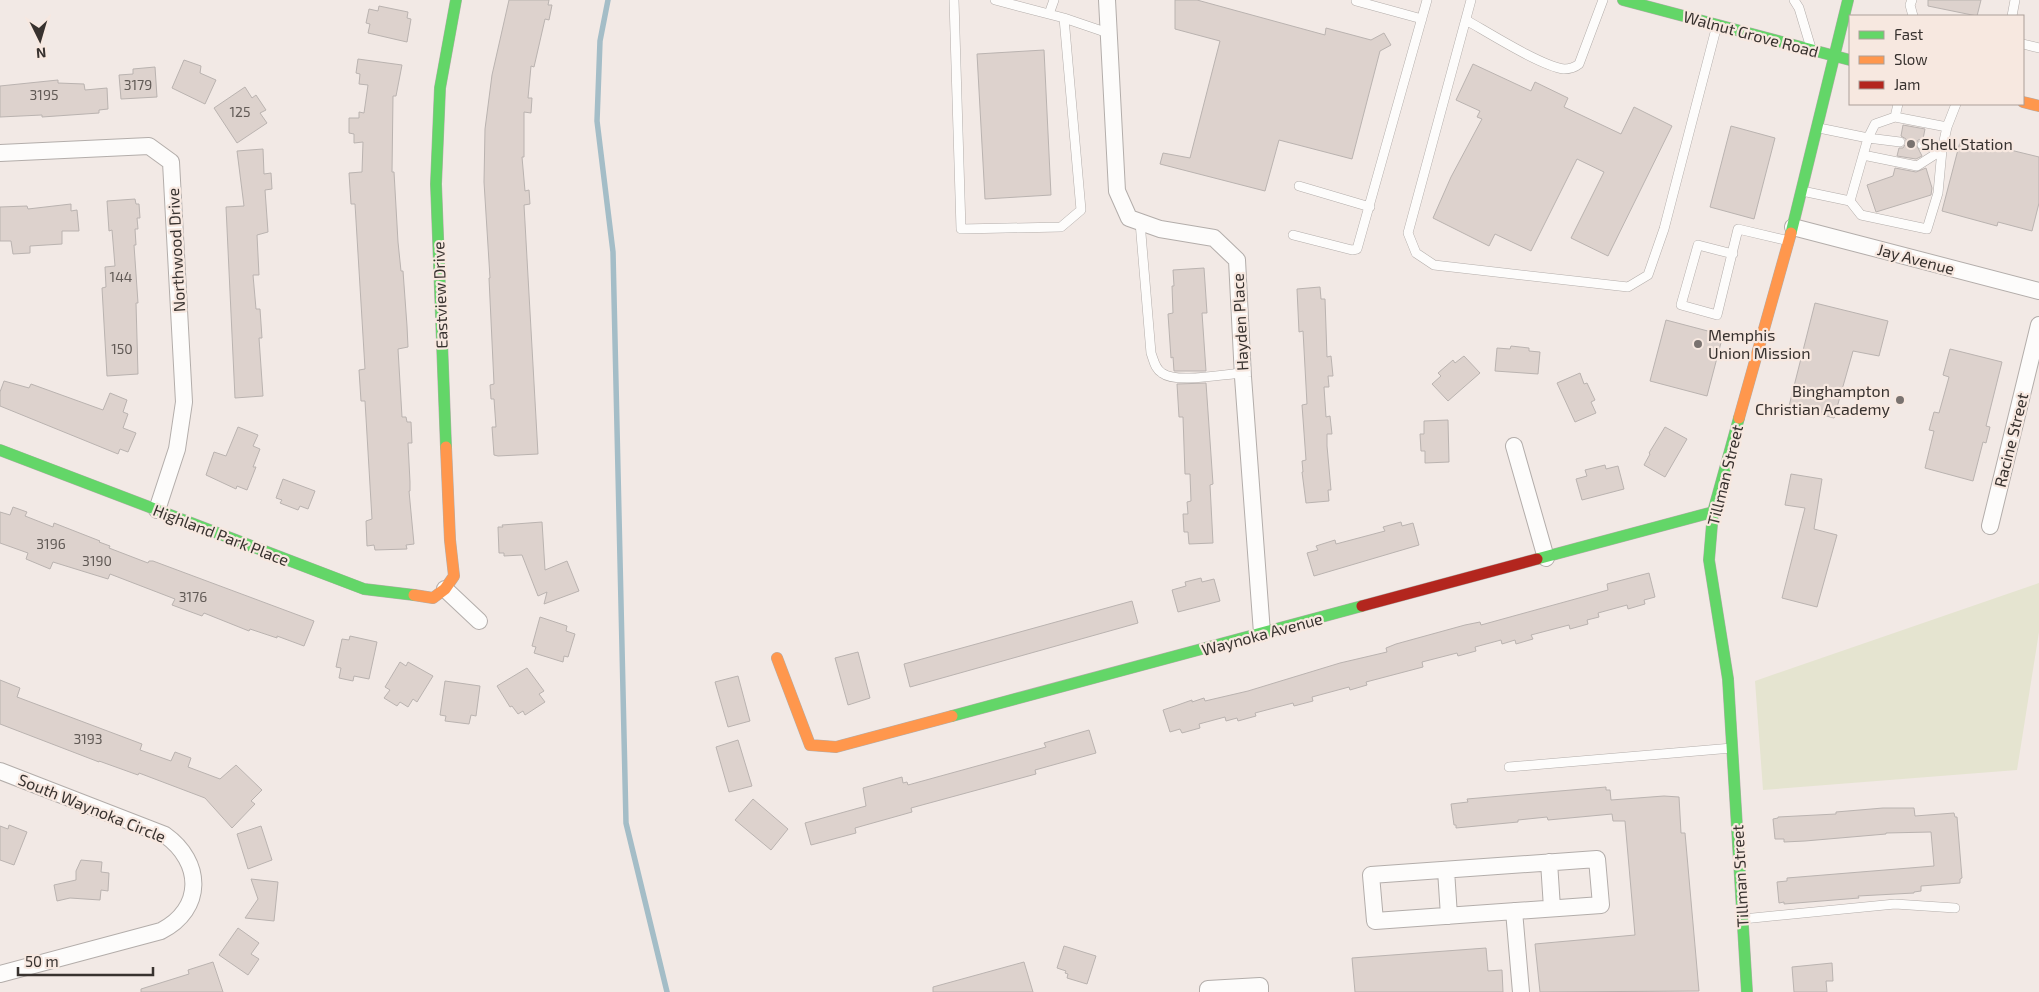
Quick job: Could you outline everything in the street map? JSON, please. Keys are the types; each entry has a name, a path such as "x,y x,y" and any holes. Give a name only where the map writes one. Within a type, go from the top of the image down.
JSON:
{"street":[{"name":"Eastview Drive","path":"445,589 454,576 450,540 436,184 440,88 456,0"},
{"name":"Hayden Place","path":"1107,0 1117,192 1129,218 1160,229 1214,238 1237,260 1243,373 1262,633"},
{"name":"Walnut Grove Road","path":"1623,0 1849,60"},
{"name":"Tillman Street","path":"1747,992 1728,679 1709,560 1713,512 1791,234 1848,0"},
{"path":"2024,102 2038,104"},
{"name":"Northwood Drive","path":"0,153 149,146 171,162 184,402 176,449 157,510"},
{"name":"Jay Avenue","path":"1791,234 2039,291"},
{"name":"Racine Street","path":"1990,526 2039,325"},
{"path":"1514,446 1546,558"},
{"name":"Highland Park Place","path":"0,450 364,589 433,598 445,589"},
{"name":"Waynoka Avenue","path":"777,658 810,745 836,747 1713,512"},
{"path":"445,589 479,621"},
{"name":"South Waynoka Circle","path":"0,771 164,835 185,854 192,878 193,890 190,902 180,919 171,926 150,935 0,974"},
{"path":"1598,858 1601,905 1375,921 1371,875 1549,862 1598,858"},
{"path":"1549,862 1552,908"},
{"path":"1446,870 1449,916"},
{"path":"1514,911 1522,992"},
{"path":"1208,992 1208,989 1260,986 1260,992"}],"lane":[{"path":"954,0 961,229 1061,227 1081,210 1064,18"},
{"path":"995,0 1064,18 1108,33"},
{"path":"1049,14 1054,0"},
{"path":"1293,236 1352,250 1357,249 1427,0"},
{"path":"1471,0 1408,233 1416,253 1434,265 1628,287 1648,275 1658,247 1717,25"},
{"path":"1466,20 1555,67 1572,68 1579,64 1603,0"},
{"path":"1794,0 1799,8 1812,50"},
{"path":"1912,0 1910,5 1913,15"},
{"path":"2012,15 2015,0"},
{"path":"1356,1 1422,19"},
{"path":"2024,44 2039,48"},
{"path":"1895,117 1898,105"},
{"path":"1802,191 1850,201 1861,215 1927,229 1938,193 1942,150 1956,105"},
{"path":"1850,201 1868,138 1875,124 1895,117 1948,127"},
{"path":"1816,127 1868,138 1900,142"},
{"path":"1922,145 1942,150"},
{"path":"1863,155 1918,166 1942,150"},
{"path":"1299,186 1370,207"},
{"path":"1140,222 1151,354 1156,367 1163,374 1174,378 1243,373"},
{"path":"1733,254 1698,244 1681,305 1717,315 1733,254 1738,229 1791,234"},
{"path":"1509,767 1732,748"},
{"path":"1742,919 1895,904 1955,908"}],"green space":[{"path":"2039,583 2039,632 2017,770 1763,790 1755,681"}],"building":[{"path":"509,0 549,0 548,5 552,5 549,20 545,19 534,67 531,66 528,98 532,98 531,113 524,112 524,157 522,157 525,191 529,190 530,204 524,205 538,454 498,456 494,455 492,427 496,427 494,399 491,399 490,385 494,384 484,182 485,129 492,75"},
{"path":"1175,0 1197,0 1325,35 1326,28 1371,40 1384,33 1391,45 1380,51 1352,159 1279,140 1265,191 1160,164 1163,153 1190,158 1220,41 1175,29"},
{"path":"1928,0 1981,0 1977,15 1928,6"},
{"path":"379,6 408,12 407,18 411,19 407,42 368,33 370,24 366,23 369,9 378,11"},
{"path":"1044,50 1051,195 985,199 977,54"},
{"path":"358,59 402,65 396,96 393,96 392,172 394,172 398,242 401,271 403,271 408,347 398,349 402,417 406,417 407,422 411,422 412,443 408,443 409,491 414,544 406,545 407,549 375,550 374,545 367,546 366,521 372,519 365,401 361,401 359,370 365,369 355,204 351,204 349,173 362,172 363,142 354,143 354,134 349,133 349,118 359,118 359,112 364,113 368,85 359,84 360,74 356,73"},
{"path":"184,60 201,66 200,73 216,80 205,104 172,88"},
{"path":"1473,64 1531,91 1535,82 1568,98 1564,107 1621,134 1634,107 1672,126 1608,256 1571,238 1604,172 1577,159 1531,251 1495,234 1489,246 1433,218 1451,177 1482,119 1477,117 1480,111 1456,100"},
{"path":"155,67 157,97 121,99 119,75 133,74 133,69"},
{"path":"58,80 58,83 84,84 85,90 107,88 108,109 99,110 99,113 42,117 42,115 0,117 0,86"},
{"path":"245,87 252,98 256,95 266,110 260,113 267,123 237,143 214,108"},
{"name":"Shell Station","path":"1903,125 1925,129 1923,139 1918,140 1916,144 1922,156 1916,159 1897,156 1899,148 1903,148 1906,143 1906,139 1901,136"},
{"path":"1731,126 1775,138 1754,219 1710,207"},
{"path":"1961,138 2039,157 2039,203 2032,231 1998,222 1997,226 1942,211"},
{"path":"263,149 264,174 271,173 272,189 265,190 268,232 257,235 259,275 253,275 256,309 260,309 262,338 259,338 263,396 235,398 226,207 244,206 237,151"},
{"path":"1895,168 1916,172 1926,168 1932,188 1931,195 1876,212 1867,185 1893,176"},
{"path":"135,199 136,204 139,204 140,218 137,218 138,229 135,229 136,245 134,245 138,303 136,303 138,374 107,376 102,288 106,287 105,267 115,266 112,230 109,231 107,201"},
{"path":"71,204 71,211 77,210 79,231 62,231 62,244 30,246 30,253 13,254 11,241 0,241 0,207 27,206 28,209"},
{"path":"1204,268 1207,313 1202,313 1206,371 1174,371 1173,357 1171,358 1168,314 1173,313 1173,270"},
{"path":"1320,287 1321,299 1325,299 1327,357 1331,356 1333,376 1328,376 1329,387 1324,387 1326,417 1330,416 1332,434 1327,434 1331,490 1328,490 1329,501 1306,503 1302,472 1302,461 1306,460 1302,405 1307,404 1303,331 1299,332 1297,289"},
{"path":"1815,303 1888,321 1879,356 1853,351 1834,418 1789,406"},
{"path":"1666,320 1723,335 1707,396 1650,381"},
{"path":"1511,346 1529,348 1529,351 1540,352 1538,374 1495,371 1497,348 1510,349"},
{"path":"1950,349 2002,362 1986,426 1990,427 1986,443 1983,442 1973,481 1925,468 1934,431 1929,430 1934,412 1939,413 1949,377 1943,375"},
{"path":"1464,356 1480,373 1448,401 1432,384 1441,376 1438,373 1453,360 1455,363"},
{"path":"1580,373 1584,384 1587,383 1595,400 1591,402 1596,413 1575,422 1557,383"},
{"path":"4,381 29,388 31,384 103,410 110,393 127,400 123,412 128,414 123,428 136,433 128,452 120,449 118,454 0,406 0,392"},
{"path":"1206,383 1213,484 1210,485 1213,543 1189,544 1188,532 1184,532 1183,514 1188,514 1187,502 1191,501 1190,474 1185,474 1183,417 1179,417 1177,384"},
{"path":"1448,420 1449,462 1425,463 1425,451 1421,451 1420,434 1424,434 1424,421"},
{"path":"238,427 258,435 253,446 260,449 253,467 256,467 247,490 237,486 236,489 206,475 214,452 226,456"},
{"path":"1665,427 1687,439 1665,477 1644,465"},
{"path":"1605,465 1606,469 1618,466 1624,489 1582,500 1576,479 1587,476 1585,470"},
{"path":"1791,474 1822,479 1814,529 1837,535 1817,607 1782,598 1805,508 1785,505"},
{"path":"283,479 315,491 308,509 300,506 298,510 280,503 282,500 276,498"},
{"path":"13,507 27,512 25,516 53,527 54,523 148,563 153,561 314,621 304,646 277,636 277,638 250,629 249,631 204,613 202,616 172,605 175,599 110,574 108,579 53,562 50,569 26,559 28,553 0,543 0,512 10,515"},
{"path":"542,522 545,570 567,561 579,591 544,604 547,592 538,596 522,555 504,556 504,553 499,553 498,527 503,527 502,525"},
{"path":"1401,522 1402,526 1413,523 1419,545 1314,576 1307,553 1318,550 1316,546 1335,540 1336,544 1385,531 1383,527"},
{"path":"1649,573 1655,597 1644,600 1645,604 1628,609 1627,605 1598,613 1599,617 1587,620 1588,624 1570,629 1569,625 1531,635 1533,639 1516,644 1515,640 1502,644 1501,640 1475,647 1476,651 1458,656 1457,653 1422,662 1423,667 1366,682 1367,685 1350,690 1349,687 1312,697 1313,701 1294,706 1293,703 1255,713 1256,716 1238,721 1237,718 1226,721 1225,717 1199,724 1200,728 1182,733 1180,729 1170,732 1163,710 1192,700 1192,702 1204,698 1205,701 1248,691 1340,663 1387,652 1386,648 1396,644 1465,625 1480,622 1481,625 1608,590 1607,584"},
{"path":"1201,578 1202,582 1214,579 1220,601 1178,612 1172,590 1186,586 1185,582"},
{"path":"1132,601 1138,623 910,687 904,664"},
{"path":"540,617 567,626 566,631 575,634 568,657 564,656 563,662 534,653 536,647 532,646"},
{"path":"350,636 377,642 369,679 354,676 353,681 339,678 341,668 336,667 342,639 349,640"},
{"path":"858,652 870,698 848,705 835,658"},
{"path":"400,662 406,666 408,662 433,676 417,702 413,699 408,707 400,702 397,706 384,698 390,690 385,687"},
{"path":"527,668 544,691 539,694 545,702 525,715 523,711 518,714 512,706 510,707 497,686"},
{"path":"738,676 750,721 728,727 715,682"},
{"path":"0,680 20,688 17,697 142,744 140,750 171,761 175,752 191,758 188,767 220,779 236,765 262,790 251,801 255,804 232,828 205,798 139,773 138,775 99,762 0,724"},
{"path":"445,681 480,686 476,716 471,715 469,724 445,721 446,716 440,715"},
{"path":"1089,730 1096,753 1035,770 1036,774 911,808 912,812 855,828 856,833 811,845 805,823 866,806 863,788 902,777 903,783 907,782 908,785 1046,747 1044,743"},
{"path":"738,740 752,786 729,792 716,747"},
{"path":"1606,787 1606,790 1610,790 1611,800 1664,796 1679,797 1681,833 1685,833 1699,991 1540,992 1535,944 1635,935 1625,821 1613,821 1612,814 1548,820 1547,817 1456,828 1456,825 1454,825 1451,804 1468,802 1467,799"},
{"path":"753,799 788,829 771,850 735,820"},
{"path":"1883,808 1914,808 1915,816 1954,813 1955,817 1957,817 1962,878 1960,883 1921,886 1921,891 1914,893 1779,903 1777,882 1787,881 1787,878 1934,866 1931,832 1886,833 1784,842 1784,839 1775,839 1773,819 1778,817 1836,814 1836,812"},
{"path":"9,825 27,832 14,865 0,860 0,826 8,829"},
{"path":"261,826 272,860 248,869 237,834"},
{"path":"81,860 102,862 101,872 109,873 108,891 101,890 100,900 70,898 57,901 54,885 76,880 76,871"},
{"path":"251,879 278,882 274,921 245,918 258,899"},
{"path":"238,928 259,943 251,954 259,959 248,975 219,955"},
{"path":"1064,946 1096,956 1087,984 1067,978 1068,974 1065,973 1066,971 1057,968"},
{"path":"1486,948 1488,971 1502,970 1503,992 1355,992 1352,958"},
{"path":"213,962 223,992 141,992 141,989 189,974 188,970"},
{"path":"1024,962 1033,992 933,992 933,987"},
{"path":"1832,963 1833,981 1826,981 1827,992 1794,992 1792,967"}],"waterway":[{"path":"608,0 600,41 597,121 613,252 626,823 667,992"}],"traffic: fast":[{"path":"446,447 436,184 440,88 456,0"},
{"path":"1623,0 1849,60"},
{"path":"1791,233 1848,0"},
{"path":"1739,418 1713,512 1709,560 1728,679 1747,992"},
{"path":"0,450 364,589 414,595"},
{"path":"1537,559 1713,512"},
{"path":"952,716 1362,606"}],"traffic: slow":[{"path":"2024,102 2039,106"},
{"path":"1739,418 1791,233"},
{"path":"414,595 433,598 445,589 454,576 450,540 446,447"},
{"path":"777,658 810,745 836,747 952,716"}],"traffic: jam":[{"path":"1362,606 1537,559"}],"place":[{"name":"Shell Station","path":"1911,144"},
{"name":"Memphis Union Mission","path":"1698,344"},
{"name":"Binghampton Christian Academy","path":"1900,400"}]}
